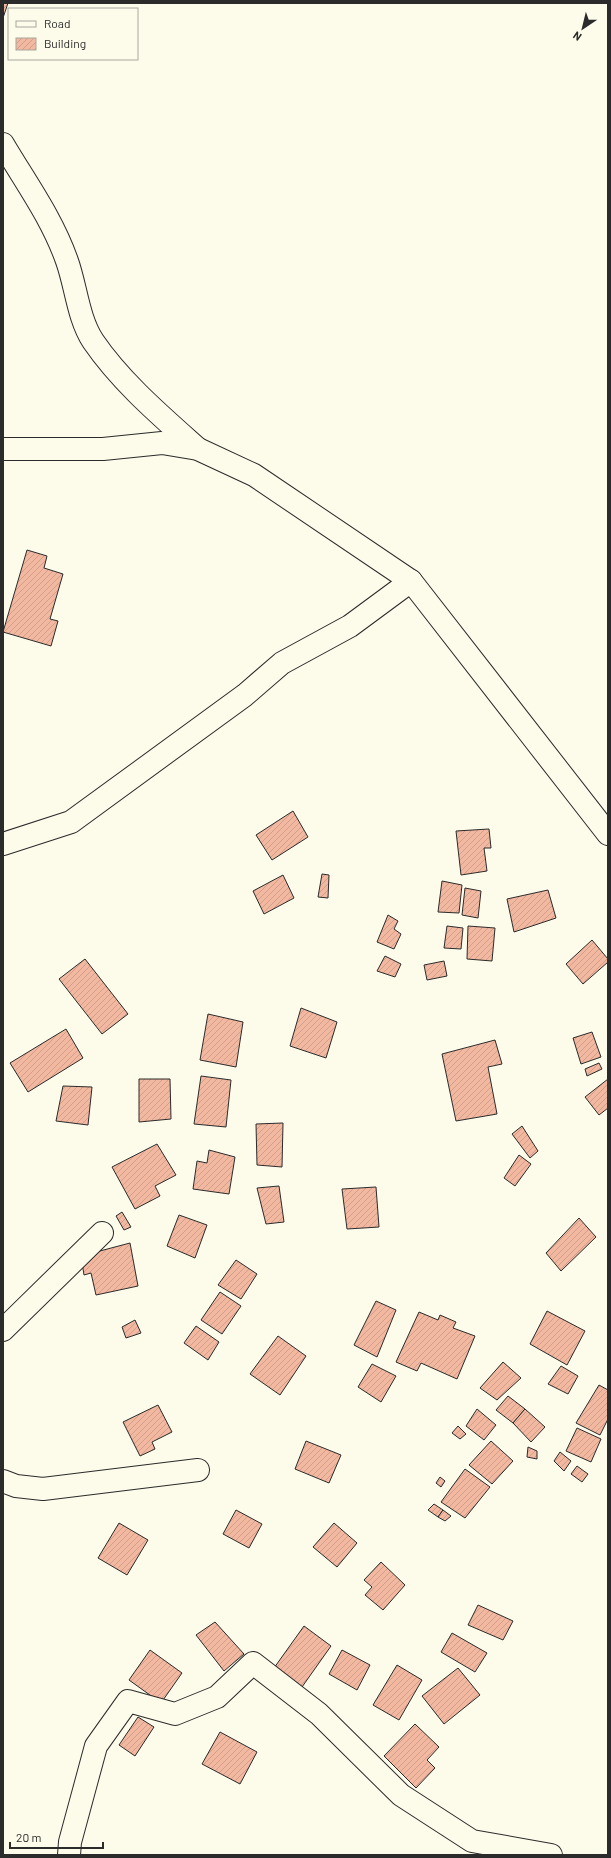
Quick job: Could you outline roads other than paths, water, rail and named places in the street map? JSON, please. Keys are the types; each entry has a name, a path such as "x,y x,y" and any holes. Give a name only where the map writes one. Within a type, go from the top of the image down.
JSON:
{"street":[{"path":"3,144 50,221 67,262 82,316 92,340 112,365 154,409 198,449"},
{"path":"3,449 103,449 162,443 198,449 254,475 411,581 608,834"},
{"path":"3,844 71,822 245,695 282,663 350,626 411,581"},
{"path":"3,1330 102,1234"},
{"path":"3,1481 16,1486 43,1489 198,1470"},
{"path":"70,1855 70,1842 96,1746 128,1701 175,1714 217,1697 253,1663 319,1714 401,1795 472,1841 551,1855"}]}
